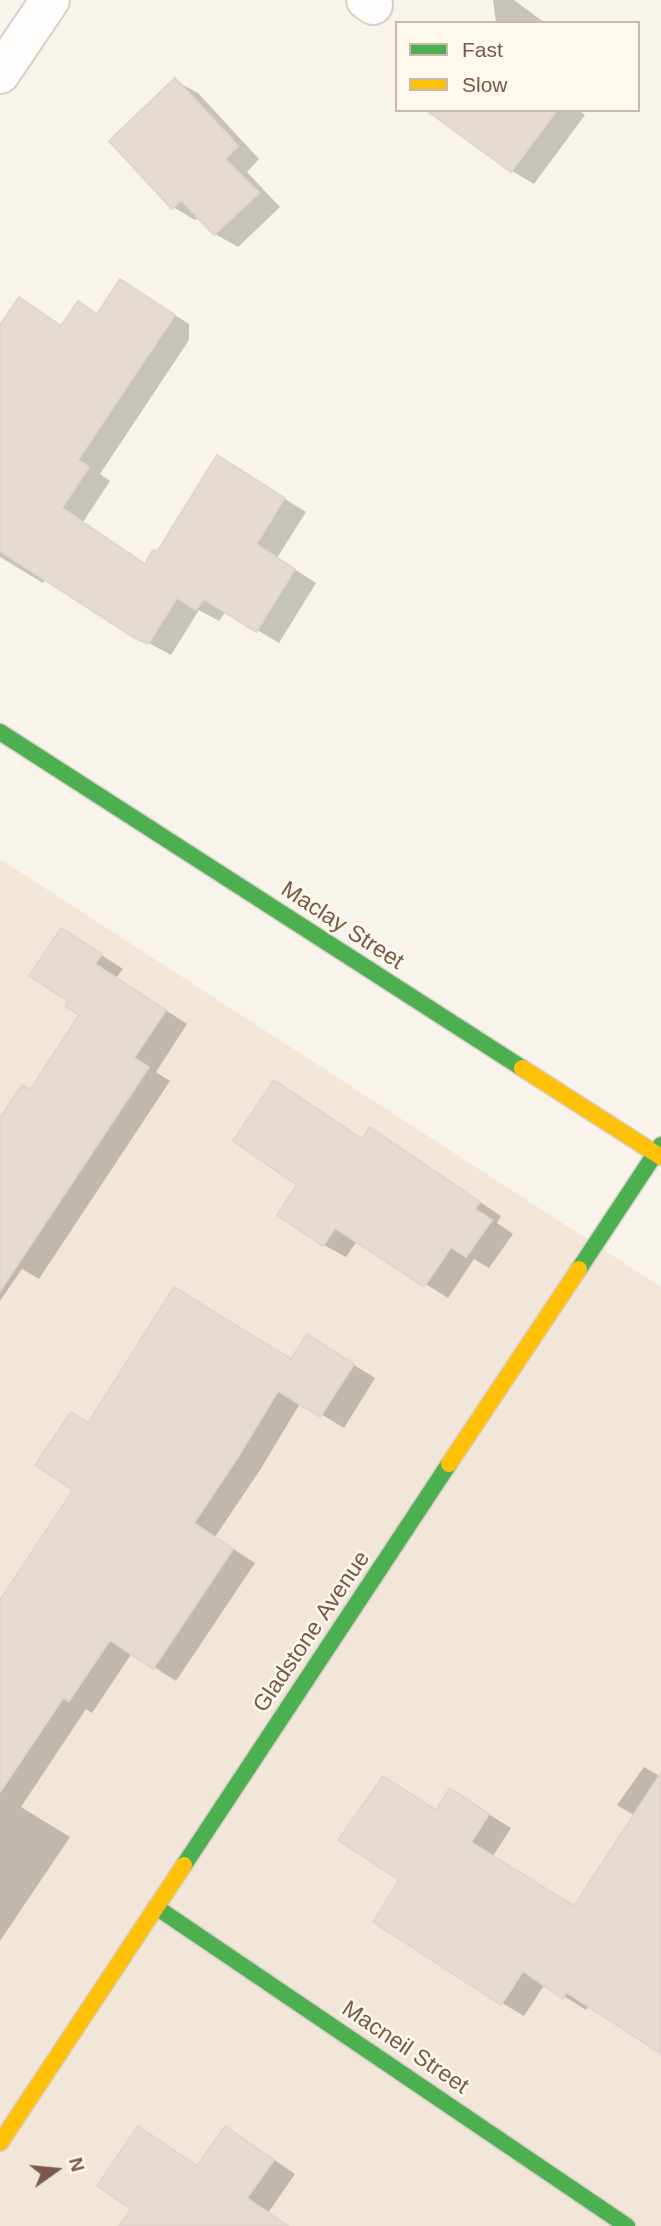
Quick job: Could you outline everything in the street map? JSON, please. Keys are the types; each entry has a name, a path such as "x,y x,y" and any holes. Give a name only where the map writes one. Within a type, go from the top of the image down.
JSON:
{"street":[{"path":"0,74 50,0"},
{"name":"Maclay Street","path":"0,732 659,1152"},
{"name":"Gladstone Avenue","path":"0,2143 659,1152"},
{"name":"Macneil Street","path":"156,1907 627,2226"}],"shaded area":[{"path":"0,859 661,1287 661,2226 0,2226"}],"building":[{"path":"175,78 238,146 225,159 259,193 214,235 181,200 172,209 109,141"},
{"path":"429,112 556,112 511,172"},
{"path":"120,279 175,315 78,460 89,467 62,508 145,564 153,550 157,552 217,455 285,498 256,544 295,569 256,632 204,599 196,610 177,598 148,644 0,551 0,325 19,297 61,326 78,301 97,314"},
{"path":"61,928 102,954 95,964 166,1010 134,1058 149,1067 0,1291 0,1118 22,1085 30,1090 79,1015 65,1006 68,1001 29,976"},
{"path":"274,1080 362,1139 370,1127 480,1202 475,1209 492,1220 466,1257 451,1247 424,1287 335,1228 323,1246 277,1215 297,1185 233,1141"},
{"path":"174,1287 291,1359 307,1334 354,1364 320,1417 278,1391 194,1523 233,1549 153,1669 110,1640 69,1701 63,1698 0,1792 0,1600 73,1490 35,1465 71,1412 88,1423"},
{"path":"661,1773 661,2054 566,1992 563,1999 523,1971 501,2005 373,1922 399,1880 338,1840 383,1776 436,1810 450,1788 489,1814 471,1842 574,1906"},
{"path":"138,2126 197,2166 225,2126 274,2160 247,2198 288,2226 119,2226 131,2209 97,2186"}],"traffic: fast":[{"path":"0,732 522,1068"},
{"path":"579,1269 661,1145"},
{"path":"184,1865 449,1464"},
{"path":"156,1907 627,2226"}],"traffic: slow":[{"path":"522,1068 661,1157"},
{"path":"449,1464 579,1269"},
{"path":"0,2143 184,1865"}]}
